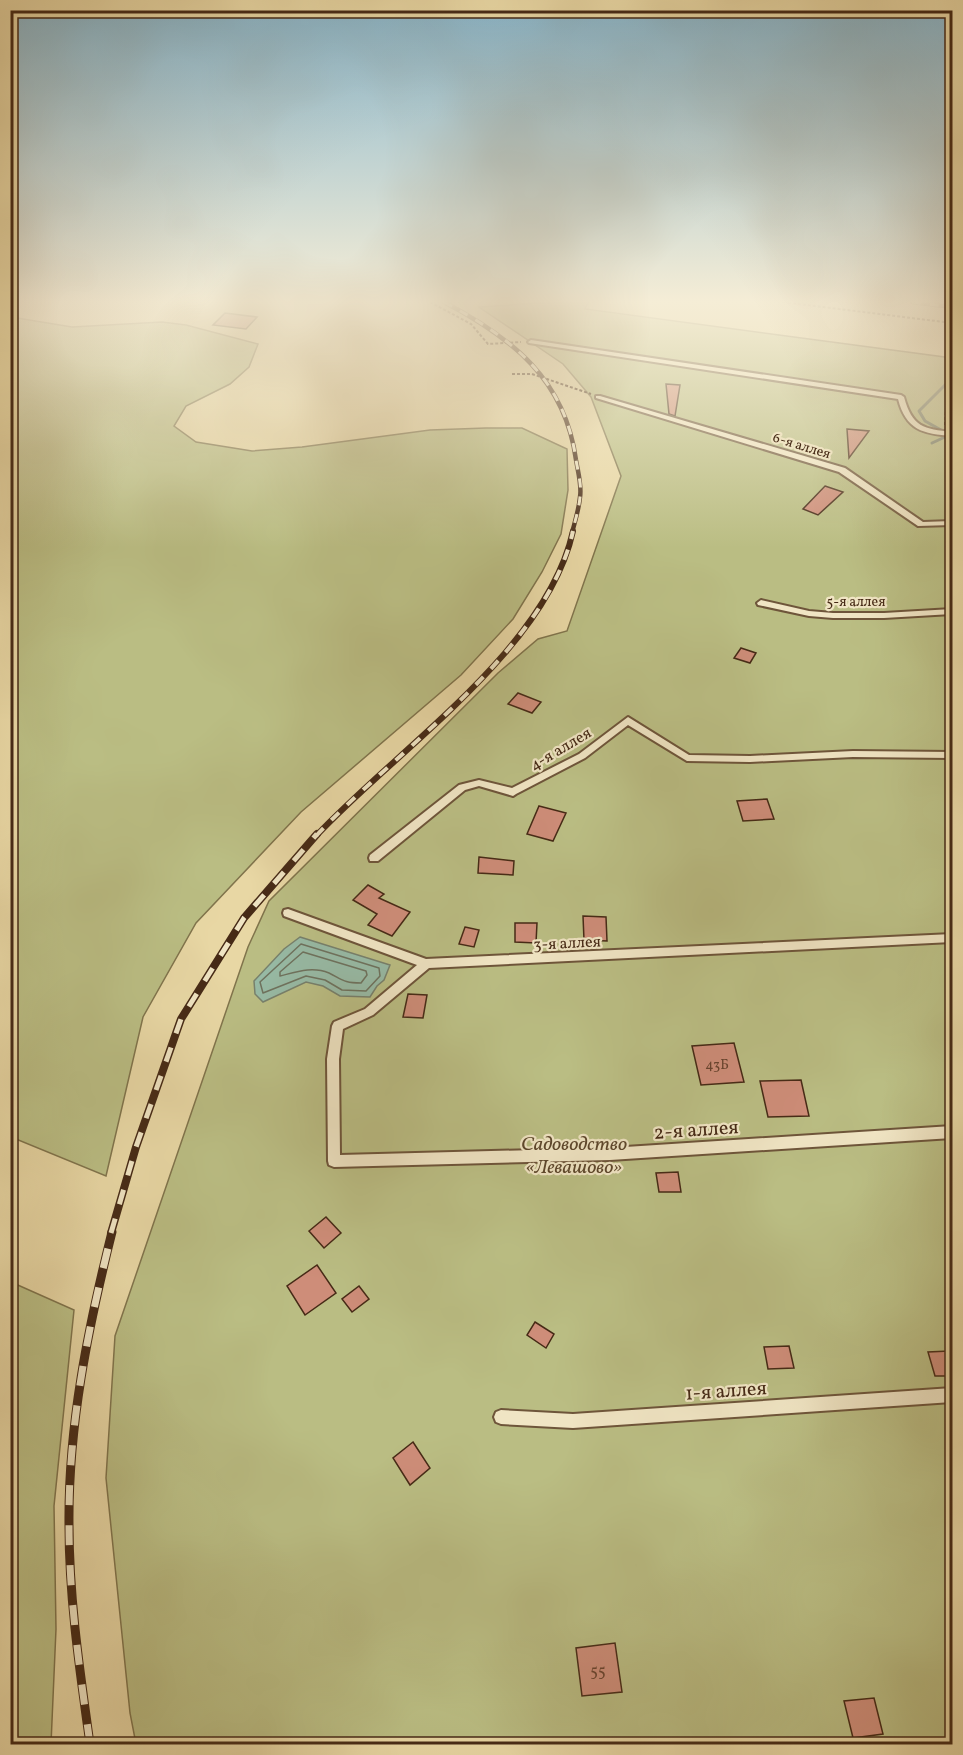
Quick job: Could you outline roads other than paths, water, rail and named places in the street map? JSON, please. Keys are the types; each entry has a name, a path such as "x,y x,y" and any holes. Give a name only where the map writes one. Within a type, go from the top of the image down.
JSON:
{"lane":[{"path":"813,384 901,397 904,415 914,425 928,432 952,434"},
{"name":"6-я аллея","path":"598,397 843,470 921,524 952,523"},
{"name":"5-я аллея","path":"761,603 781,605 812,614 850,617 952,612"},
{"name":"4-я аллея","path":"374,858 462,787 479,783 513,792 582,756 628,720 687,758 750,759 853,754 952,755"},
{"path":"288,913 426,964"},
{"name":"3-я аллея","path":"426,964 952,938"},
{"name":"2-я аллея","path":"426,964 369,1012 338,1026 333,1059 334,1161 609,1154 952,1132"},
{"name":"1-я аллея","path":"501,1417 573,1421 952,1395"}],"water":[{"path":"300,937 390,965 384,980 370,997 340,996 323,986 306,982 263,1002 255,994 254,981 284,949"}],"waterway":[{"path":"941,430 925,421 919,411 946,384"},
{"path":"932,443 945,437"}],"railway":[{"path":"547,384 560,406 570,431 576,460 580,493 572,533"},
{"path":"316,836 465,696 501,657 533,617 558,575 573,531"},
{"path":"111,1233 136,1147 181,1019 244,918 317,834"},
{"path":"90,1744 73,1608 69,1553 70,1488 81,1377 112,1232"}],"park label":[{"name":"Садоводство «Левашово»","path":"574,1154"}]}
